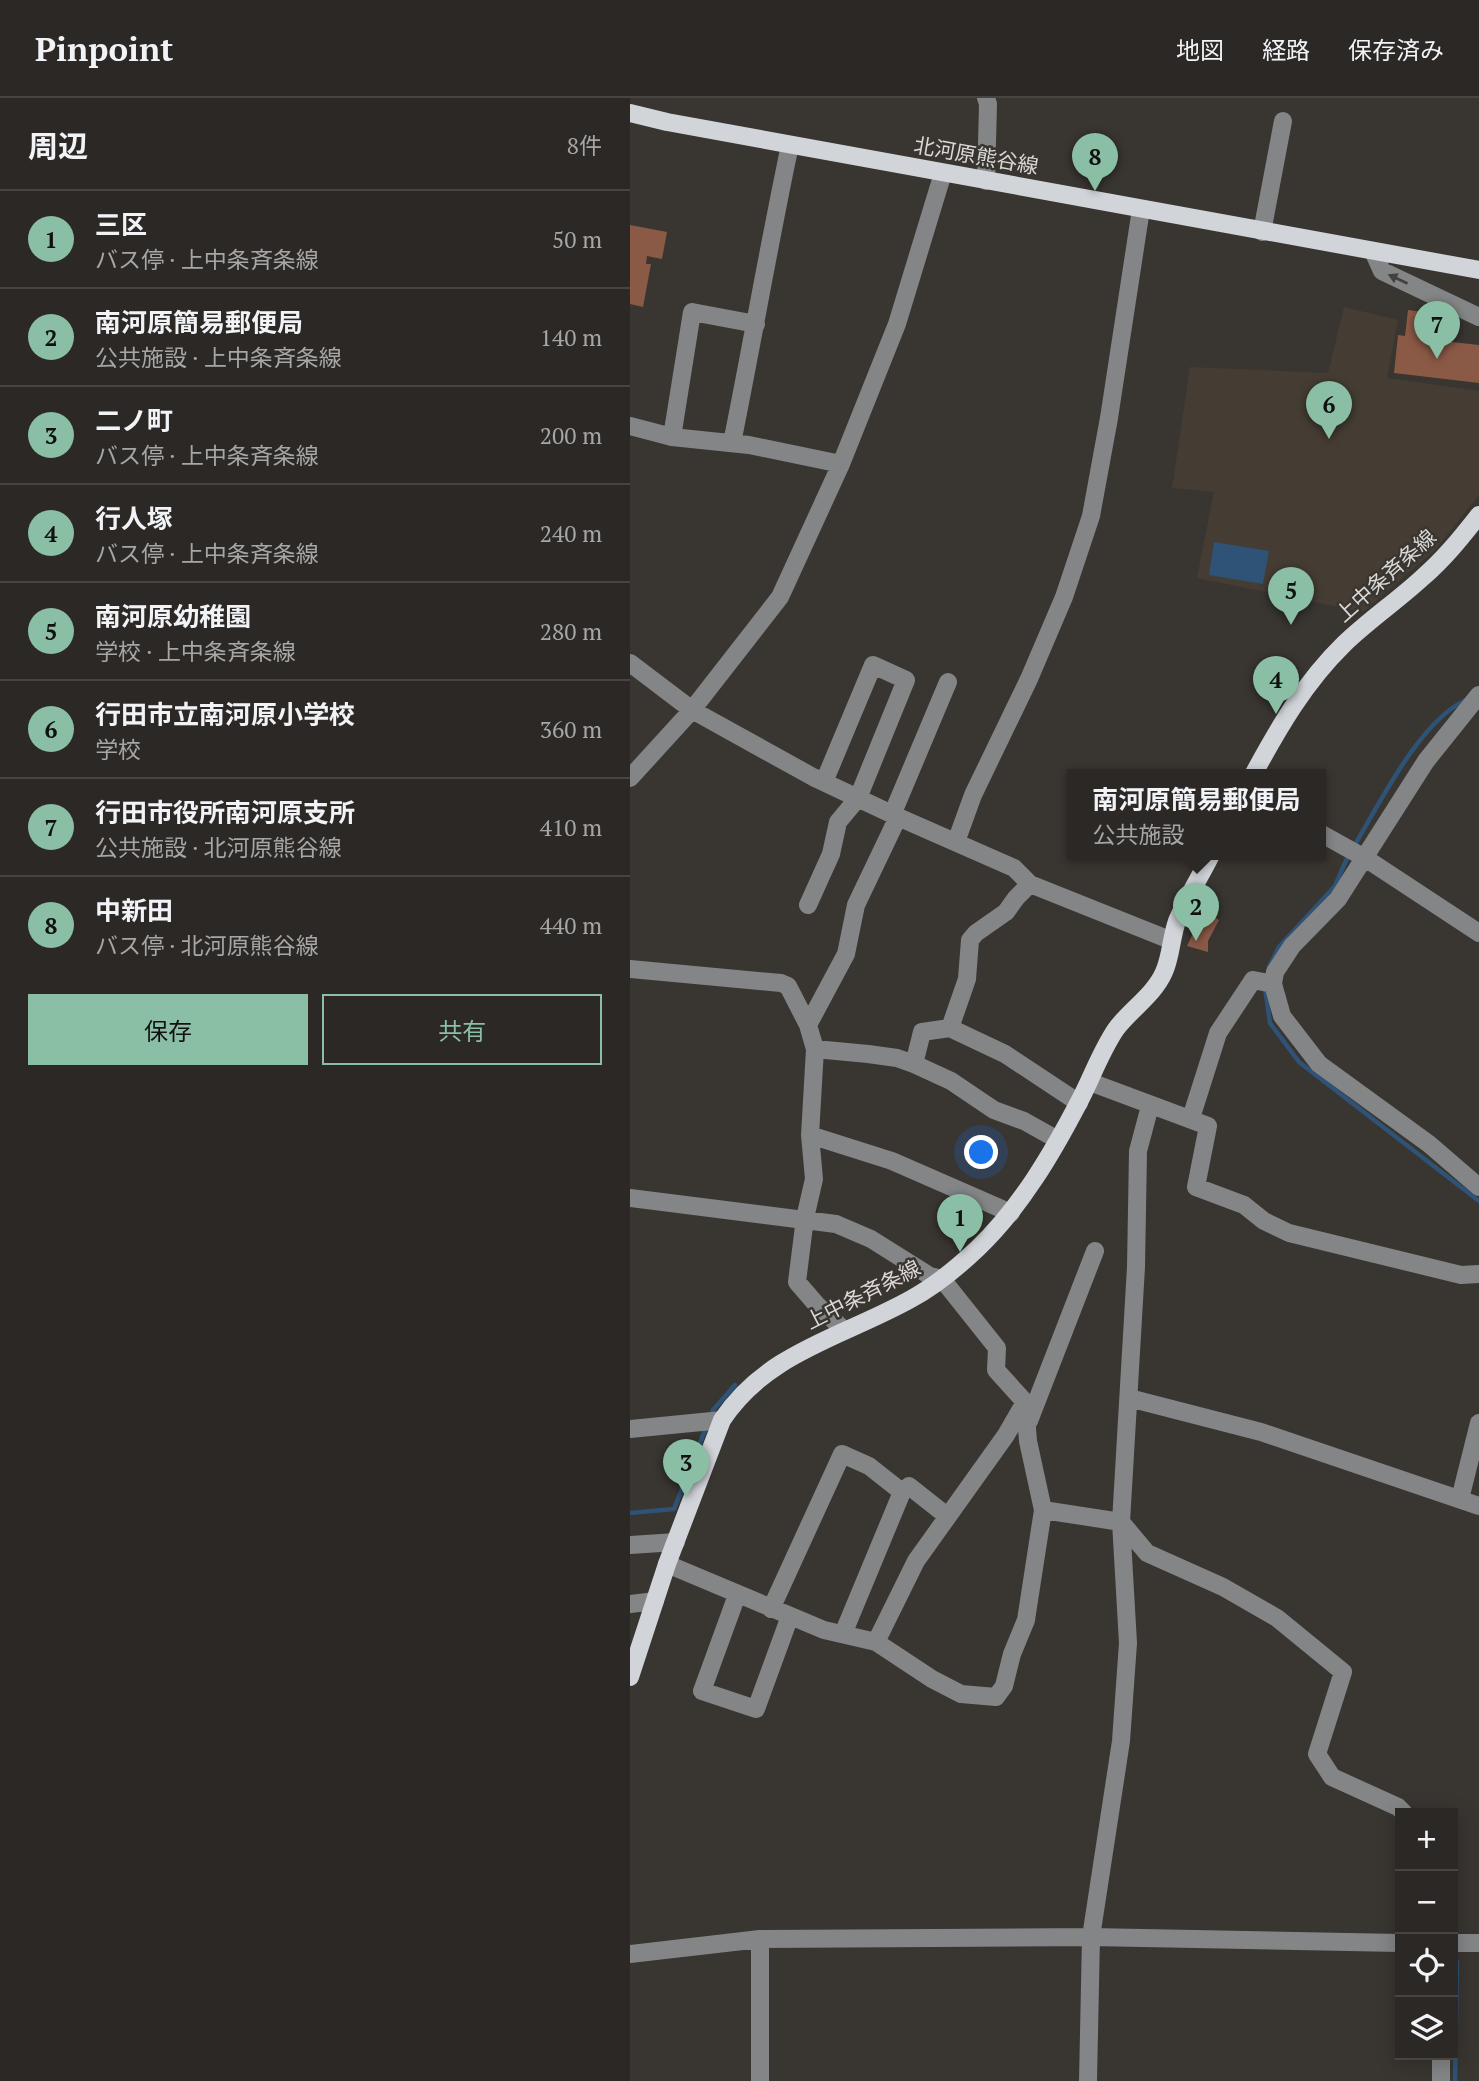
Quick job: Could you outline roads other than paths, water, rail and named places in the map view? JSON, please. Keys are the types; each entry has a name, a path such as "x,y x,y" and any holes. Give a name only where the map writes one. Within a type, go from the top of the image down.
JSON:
{"main road":[{"name":"北河原熊谷線","path":"630,113 790,145 1479,270"},
{"name":"上中条斉条線","path":"1256,769 1298,696 1319,671 1345,643 1431,570 1455,546 1479,515"},
{"name":"上中条斉条線","path":"630,1677 667,1564 722,1420 735,1400 748,1387 795,1356 912,1298 942,1279 979,1248 1011,1213 1058,1140 1116,1029 1157,984 1164,971 1170,940 1178,919 1208,860"}],"street":[{"path":"986,98 986,181"},
{"path":"1262,232 1283,121"},
{"path":"732,443 790,145"},
{"path":"630,778 692,710 780,597 841,464 897,324 943,173"},
{"path":"956,842 979,783 1029,679 1064,597 1091,516 1141,209"},
{"path":"1373,251 1382,271 1479,317"},
{"path":"672,437 692,312 756,324"},
{"path":"630,426 672,437 732,443 841,464"},
{"path":"630,663 692,710 824,782 1014,868 1030,884 1170,940"},
{"path":"808,905 831,854 838,822 858,798 906,680 873,665 824,782"},
{"path":"808,1025 846,954 856,905 895,816 948,682"},
{"path":"1479,695 1426,761 1338,899 1292,946 1275,972 1273,984 1282,1016 1319,1063 1429,1144 1479,1187"},
{"path":"1326,836 1366,858 1479,933"},
{"path":"950,1028 967,979 970,940 1006,912 1030,884"},
{"path":"630,969 781,983 788,986 808,1025 815,1049 810,1135 814,1178 805,1219 797,1282 844,1330"},
{"path":"1191,1118 1219,1033 1253,980 1273,984"},
{"path":"914,1064 922,1032 950,1028 1005,1054 1079,1103"},
{"path":"815,1049 897,1058 914,1064 951,1082 994,1110 1024,1121 1058,1140"},
{"path":"1090,1082 1208,1126 1196,1187 1244,1205 1264,1221 1289,1233 1461,1275 1479,1274"},
{"path":"1088,2081 1091,1937 1121,1741 1128,1643 1121,1522 1136,1267 1139,1152 1150,1106"},
{"path":"810,1135 892,1161 1011,1213"},
{"path":"630,1198 836,1224 871,1239 930,1276 942,1279 997,1348 996,1370 1025,1402 1043,1510 1026,1620 1012,1654 1004,1686 996,1697 961,1694 932,1679 876,1642 824,1630 667,1564"},
{"path":"1027,1426 1095,1251"},
{"path":"1129,1398 1261,1432 1479,1506"},
{"path":"876,1642 916,1561 1006,1435 1025,1402"},
{"path":"630,1429 722,1420"},
{"path":"1460,1499 1479,1423"},
{"path":"771,1609 842,1454 869,1466 902,1492"},
{"path":"843,1634 902,1492 909,1486 947,1516"},
{"path":"1043,1510 1121,1522 1147,1553 1223,1587 1277,1618 1343,1672 1317,1754 1332,1777 1399,1808"},
{"path":"630,1545 676,1542"},
{"path":"737,1595 702,1691 756,1709 790,1616"},
{"path":"630,1604 655,1601"},
{"path":"630,1954 760,1939 1091,1937 1395,1943"},
{"path":"760,1939 760,2081"},
{"path":"1458,1943 1479,1943"},
{"path":"1441,2060 1441,2081"}],"water":[{"path":"1214,542 1269,551 1263,584 1209,575"}],"waterway":[{"path":"1353,848 1388,787 1417,744 1450,709 1468,699"},
{"path":"1269,967 1279,947 1335,886 1348,856"},
{"path":"1265,988 1270,1023 1299,1062 1479,1201"},
{"path":"711,1417 713,1410 735,1385"},
{"path":"630,1513 674,1509 707,1425"},
{"path":"1455,2081 1456,1997"}],"place":[{"name":"中新田","path":"1095,191"},
{"name":"行田市役所南河原支所","path":"1437,359"},
{"name":"行田市立南河原小学校","path":"1329,439"},
{"name":"南河原幼稚園","path":"1291,625"},
{"name":"行人塚","path":"1276,714"},
{"name":"南河原簡易郵便局","path":"1196,941"},
{"name":"三区","path":"960,1252"},
{"name":"二ノ町","path":"686,1497"}]}
